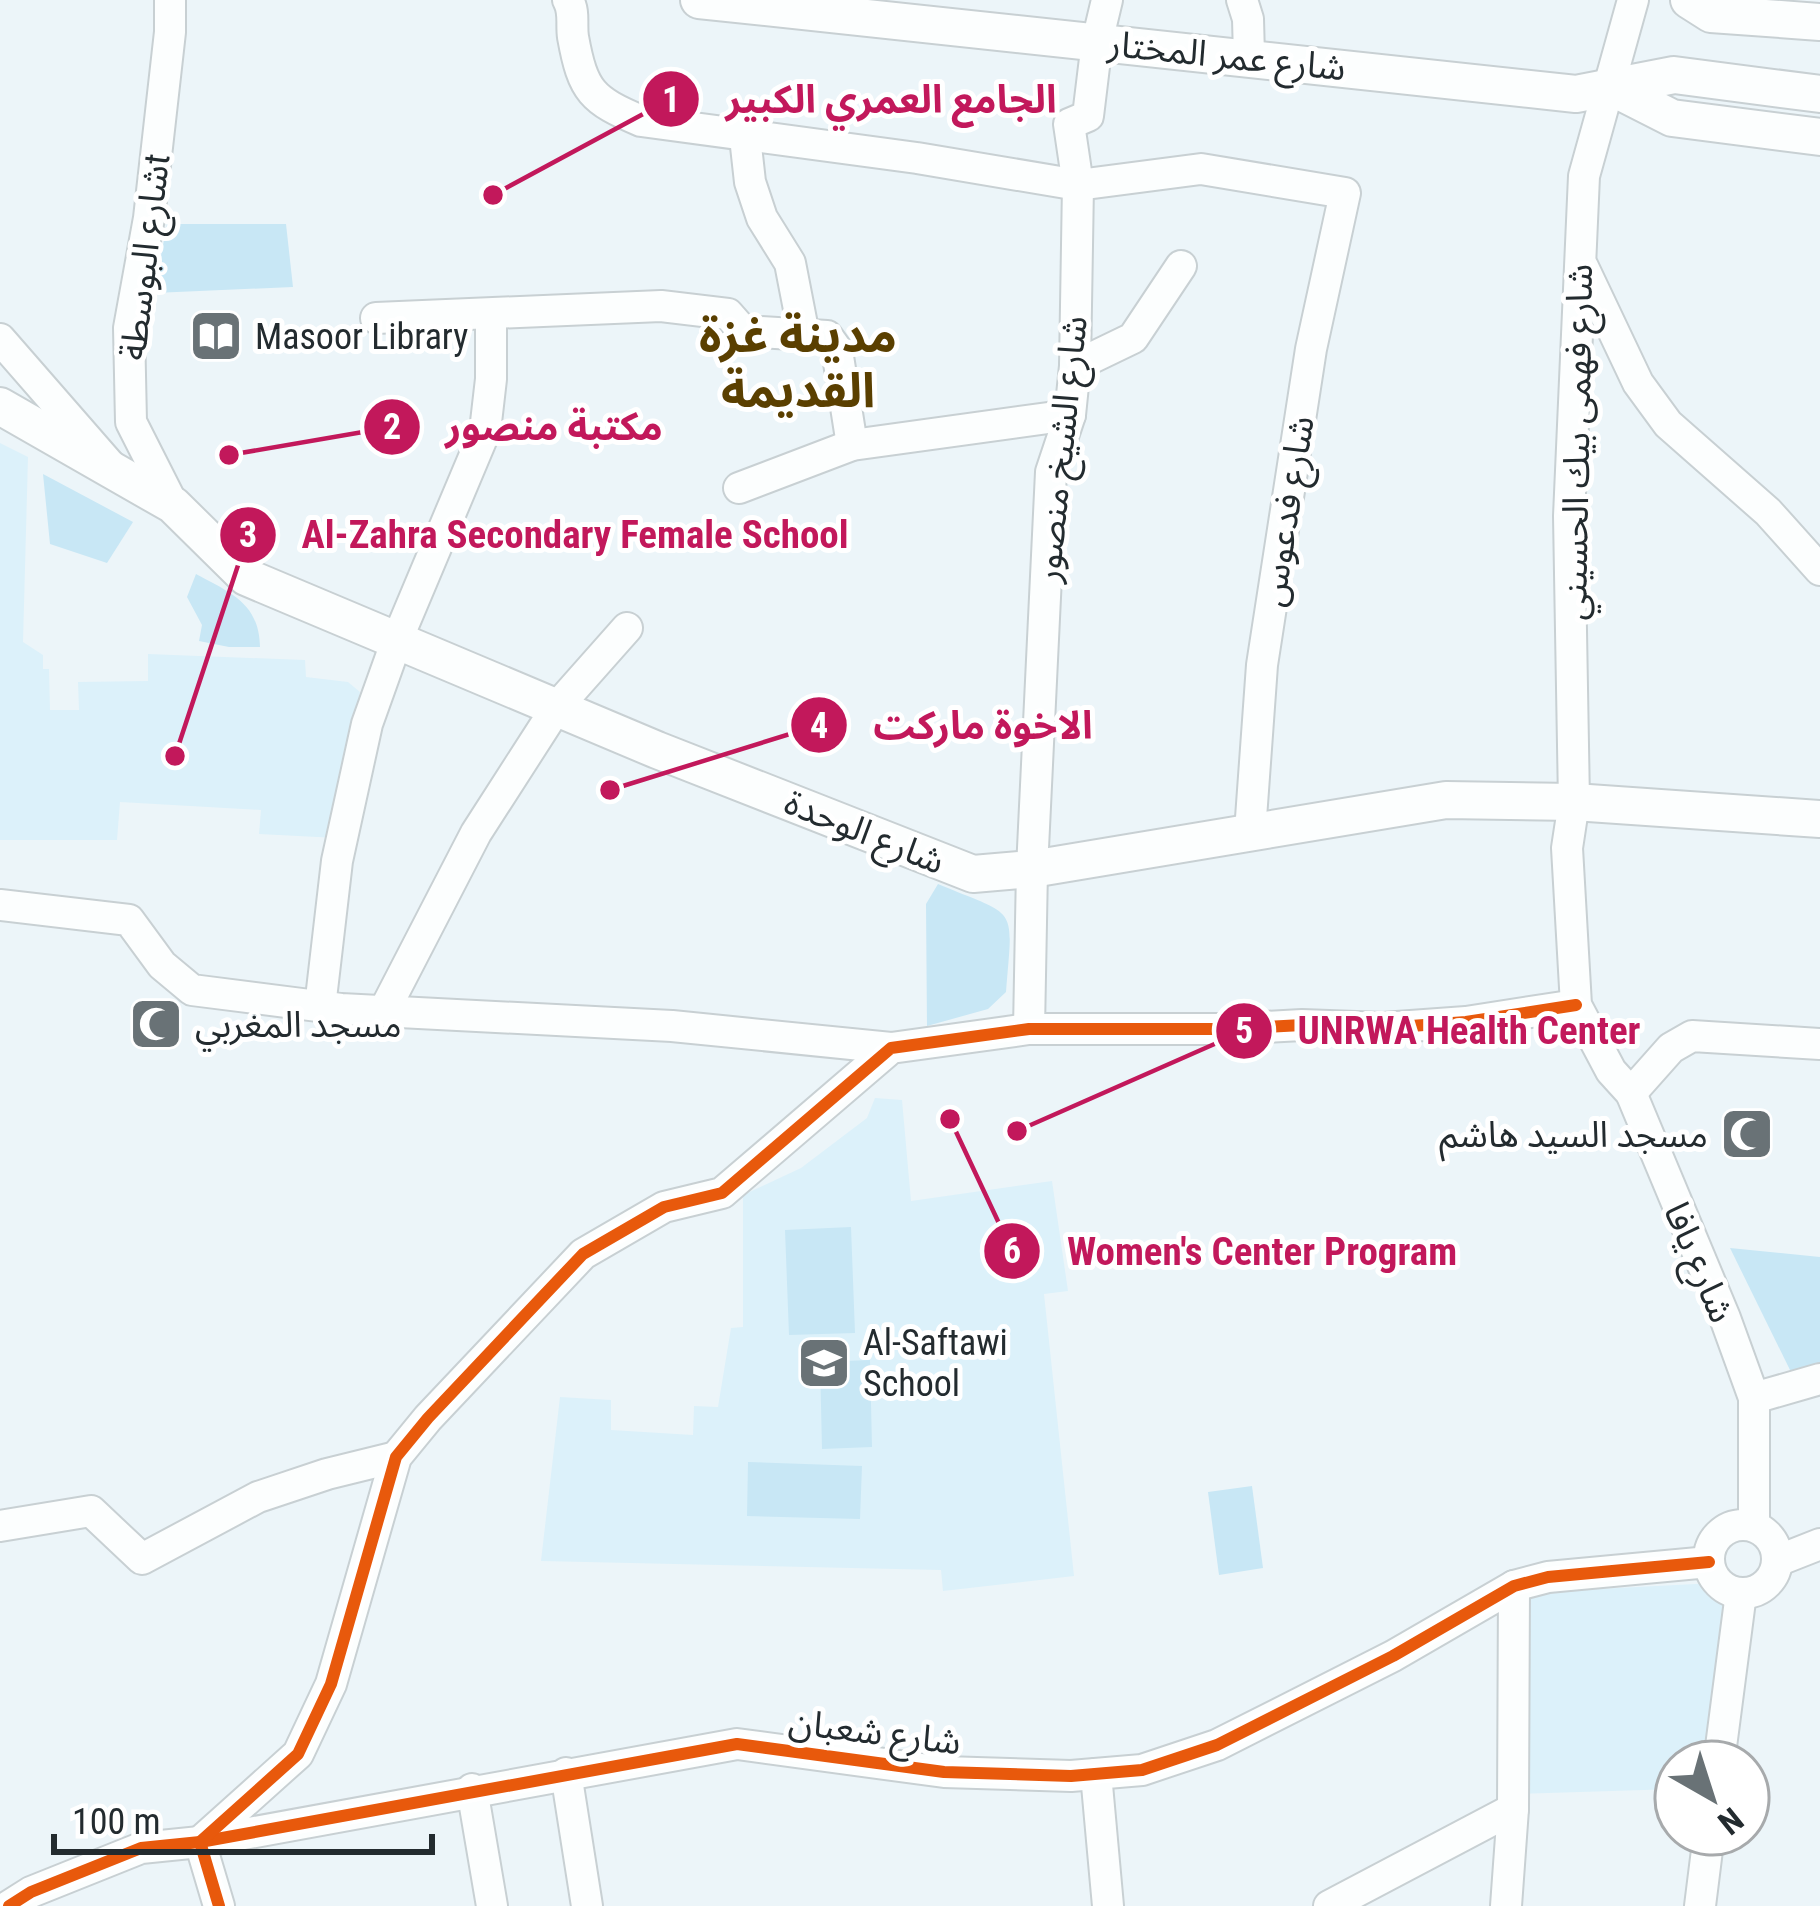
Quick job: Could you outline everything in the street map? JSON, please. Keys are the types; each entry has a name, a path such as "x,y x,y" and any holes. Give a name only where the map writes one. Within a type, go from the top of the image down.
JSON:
{"main road":[{"name":"شارع عمر المختار","path":"699,0 866,8 1096,42 1576,94 1674,75 1820,94"},
{"path":"1689,0 1711,14 1820,22"},
{"path":"1611,87 1672,118 1820,136"},
{"name":"شارع الوحدة","path":"0,406 173,506 246,577 974,874 1032,869 1446,800 1574,802 1820,818"}],"street":[{"name":"شارع البوسطةt","path":"170,0 149,218 129,328 131,422 173,506"},
{"path":"568,0 588,92 641,121 1078,184"},
{"path":"1096,42 1107,0"},
{"path":"1242,0 1250,56"},
{"name":"شارع فهمى بيك الحسيني","path":"1574,802 1569,516 1584,176 1633,0"},
{"name":"شارع الشيخ منصور","path":"1029,1029 1051,472 1070,415 1075,366 1078,184 1069,124 1088,116 1096,42"},
{"path":"745,137 750,182 762,218 790,263 804,335"},
{"name":"شارع فدعوس","path":"1078,184 1201,169 1345,194 1311,349 1266,643 1250,832"},
{"path":"1580,262 1638,383 1667,424 1768,512 1820,570"},
{"path":"1075,366 1133,338 1181,266"},
{"path":"376,317 661,306 728,314 743,331 827,336 836,350 852,445"},
{"path":"320,1007 346,810 367,724 485,431 491,315"},
{"path":"0,339 116,473"},
{"path":"739,488 852,445 1070,415"},
{"path":"384,1011 476,833 557,707 627,628"},
{"name":"شارع يافا","path":"1574,802 1567,848 1576,1005 1610,1071 1631,1093 1754,1398 1754,1526"},
{"path":"0,905 129,920 162,965 192,990 320,1007 672,1026 891,1048 1029,1029 1383,1028 1466,1022 1576,1005"},
{"path":"1631,1093 1672,1048 1692,1036 1820,1044"},
{"path":"219,1906 200,1842 298,1754 331,1684 396,1457 583,1254 664,1207 722,1193 891,1048"},
{"path":"1754,1398 1820,1379"},
{"path":"0,1526 91,1510 142,1559 258,1497 396,1457"},
{"path":"1743,1525 1754,1526 1804,1555 1766,1584 1742,1593 1723,1587 1709,1562 1710,1550 1722,1532 1743,1525"},
{"name":"شارع شعبان","path":"9,1906 31,1892 141,1848 200,1842 737,1744 944,1772 1142,1770 1217,1745 1393,1656 1514,1586 1548,1576 1709,1562"},
{"path":"1506,1906 1513,1809 1514,1586"},
{"path":"1722,1738 1742,1593"},
{"path":"566,1773 587,1906"},
{"path":"1096,1774 1108,1906"},
{"path":"472,1789 492,1906"},
{"path":"1329,1906 1513,1809"},
{"path":"1700,1906 1706,1858"}],"shaded area":[{"path":"167,224 286,224 293,287 154,293"},
{"path":"0,443 28,457 23,642 43,655 43,669 49,669 50,710 79,710 78,682 148,681 148,654 305,660 306,677 348,682 360,692 337,838 259,834 261,810 120,802 117,840 0,840"},
{"path":"43,474 133,522 107,563 50,544"},
{"path":"196,574 249,610 260,647 199,641 202,625 187,597"},
{"path":"938,884 997,910 1005,917 1010,942 1006,992 988,1009 927,1026 926,904"},
{"name":"Al-Saftawi School","path":"875,1098 902,1100 911,1201 1052,1181 1068,1291 1044,1294 1074,1576 943,1591 941,1570 541,1561 560,1397 611,1400 611,1430 693,1435 694,1406 718,1407 731,1328 743,1327 743,1195 801,1168 867,1118"},
{"path":"851,1227 855,1333 789,1335 785,1230"},
{"path":"1730,1248 1820,1257 1820,1365 1791,1372"},
{"path":"870,1360 872,1447 822,1449 820,1362"},
{"path":"748,1462 862,1466 860,1519 747,1516"},
{"path":"1252,1486 1263,1568 1219,1575 1208,1492"},
{"path":"1735,1582 1707,1738 1652,1738 1652,1790 1519,1794 1521,1593"}],"cycle path":[{"path":"219,1906 200,1842 298,1754 331,1684 396,1457 583,1254 664,1207 722,1193 891,1048 1029,1029 1383,1028 1466,1022 1576,1005"},
{"path":"9,1906 31,1892 141,1848 200,1842 737,1744 944,1772 1071,1776 1142,1770 1217,1745 1393,1656 1514,1586 1548,1577 1709,1562"}],"place":[{"name":"الجامع العمري الكبير","path":"493,195"},
{"name":"Masoor Library","path":"216,336"},
{"name":"مكتبة منصور","path":"229,455"},
{"name":"Al-Zahra Secondary Female School","path":"175,756"},
{"name":"الاخوة ماركت","path":"610,790"},
{"name":"مسجد المغربي","path":"156,1024"},
{"name":"Women's Center Program","path":"950,1119"},
{"name":"UNRWA Health Center","path":"1017,1131"},
{"name":"مسجد السيد هاشم","path":"1747,1134"},
{"name":"Al-Saftawi School","path":"824,1363"}],"district":[{"name":"مدينة غزة القديمة","path":"798,362"}]}
